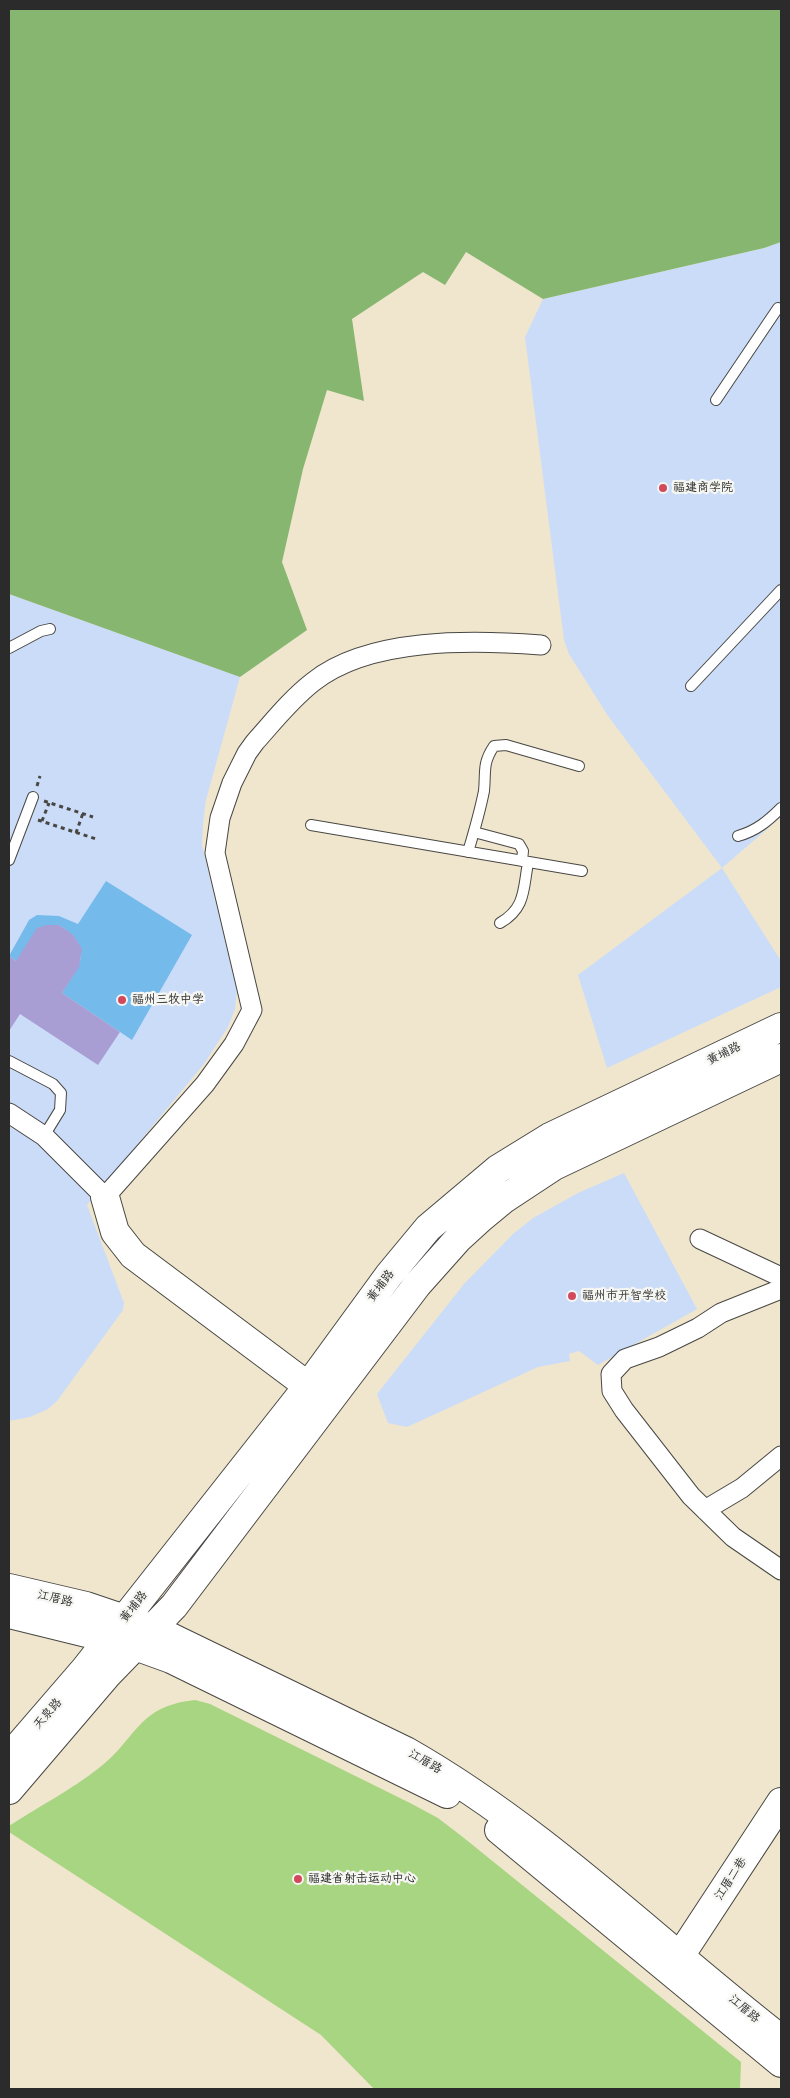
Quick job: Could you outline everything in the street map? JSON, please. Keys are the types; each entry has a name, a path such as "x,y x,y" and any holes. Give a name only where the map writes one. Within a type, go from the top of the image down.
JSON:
{"main road":[{"name":"黄埔路","path":"97,1671 118,1628 308,1386 389,1275 428,1228 498,1169 576,1124 781,1027"},
{"path":"9,1790 97,1671 145,1638 174,1606 417,1285 448,1250 481,1218 504,1199 554,1166 781,1058"},
{"path":"105,1197 115,1232 133,1255 308,1386"},
{"name":"江厝路","path":"9,1588 86,1606 118,1628"},
{"name":"江厝路","path":"9,1614 118,1628 398,1746 440,1770 544,1842 781,2039"},
{"name":"江厝路","path":"145,1638 171,1659 400,1770 470,1809 781,2063"},
{"name":"天泉路","path":"9,1757 97,1671"},
{"name":"江厝二巷","path":"680,1956 781,1802"}],"street":[{"path":"9,1113 44,1136 105,1197 214,1073 234,1044 252,1010 215,853 220,818 232,783 247,753 255,742 312,682 334,669 354,661 402,648 446,643 477,641 541,645"},
{"path":"700,1239 781,1277"},
{"path":"781,1290 721,1313 698,1328 659,1347 625,1358 610,1374 612,1391 624,1410 678,1481 733,1537 781,1570"},
{"path":"705,1510 742,1488 781,1456"}],"lane":[{"path":"716,400 778,308 781,309"},
{"path":"691,686 781,590"},
{"path":"9,648 41,631 50,629"},
{"path":"468,852 484,789 483,771 486,757 494,746 506,745 580,766"},
{"path":"9,860 33,797"},
{"path":"738,836 749,833 765,823 781,808"},
{"path":"311,825 582,871"},
{"path":"474,832 519,844 523,851 525,862 521,904 516,912 500,923"},
{"path":"9,1061 53,1084 60,1094 60,1110 44,1136"}],"path":[{"path":"33,797 93,817"},
{"path":"42,821 49,802"},
{"path":"76,832 83,814"},
{"path":"26,815 96,839"}],"shaded area":[{"name":"福建商学院","path":"781,242 781,817 722,868 608,716 569,654 564,640 525,337 543,299 764,248"},
{"name":"福州三牧中学","path":"9,594 240,677 206,800 202,845 237,991 235,1009 228,1027 204,1064 87,1205 124,1303 123,1310 57,1401 48,1409 30,1417 9,1421"},
{"path":"722,868 781,961 781,987 607,1068 578,975"},
{"name":"福州市开智学校","path":"624,1173 697,1309 598,1365 579,1351 569,1354 570,1361 538,1367 407,1427 388,1423 377,1394 464,1284 513,1234 533,1218 578,1193"}],"green space":[{"path":"9,9 781,9 781,242 764,248 543,299 466,252 445,285 423,272 352,319 364,401 327,390 303,469 282,562 307,630 240,677 9,594"},
{"name":"福建省射击运动中心","path":"195,1700 210,1704 438,1818 741,2062 740,2089 374,2089 321,2035 9,1832 9,1826 99,1768 112,1757 149,1717 161,1709 176,1703"}],"water":[{"path":"106,881 192,935 132,1040 62,993 78,965 81,949 70,933 59,925 16,961 9,956 29,920 37,915 59,916 78,924"}],"building":[{"path":"47,925 59,925 68,931 74,936 82,949 79,967 62,993 120,1032 98,1065 20,1014 9,1031 9,956 16,961 37,928"}],"place":[{"name":"福建商学院","path":"663,488"},
{"name":"福州三牧中学","path":"122,1000"},
{"name":"福州市开智学校","path":"572,1296"},
{"name":"福建省射击运动中心","path":"298,1879"}]}
